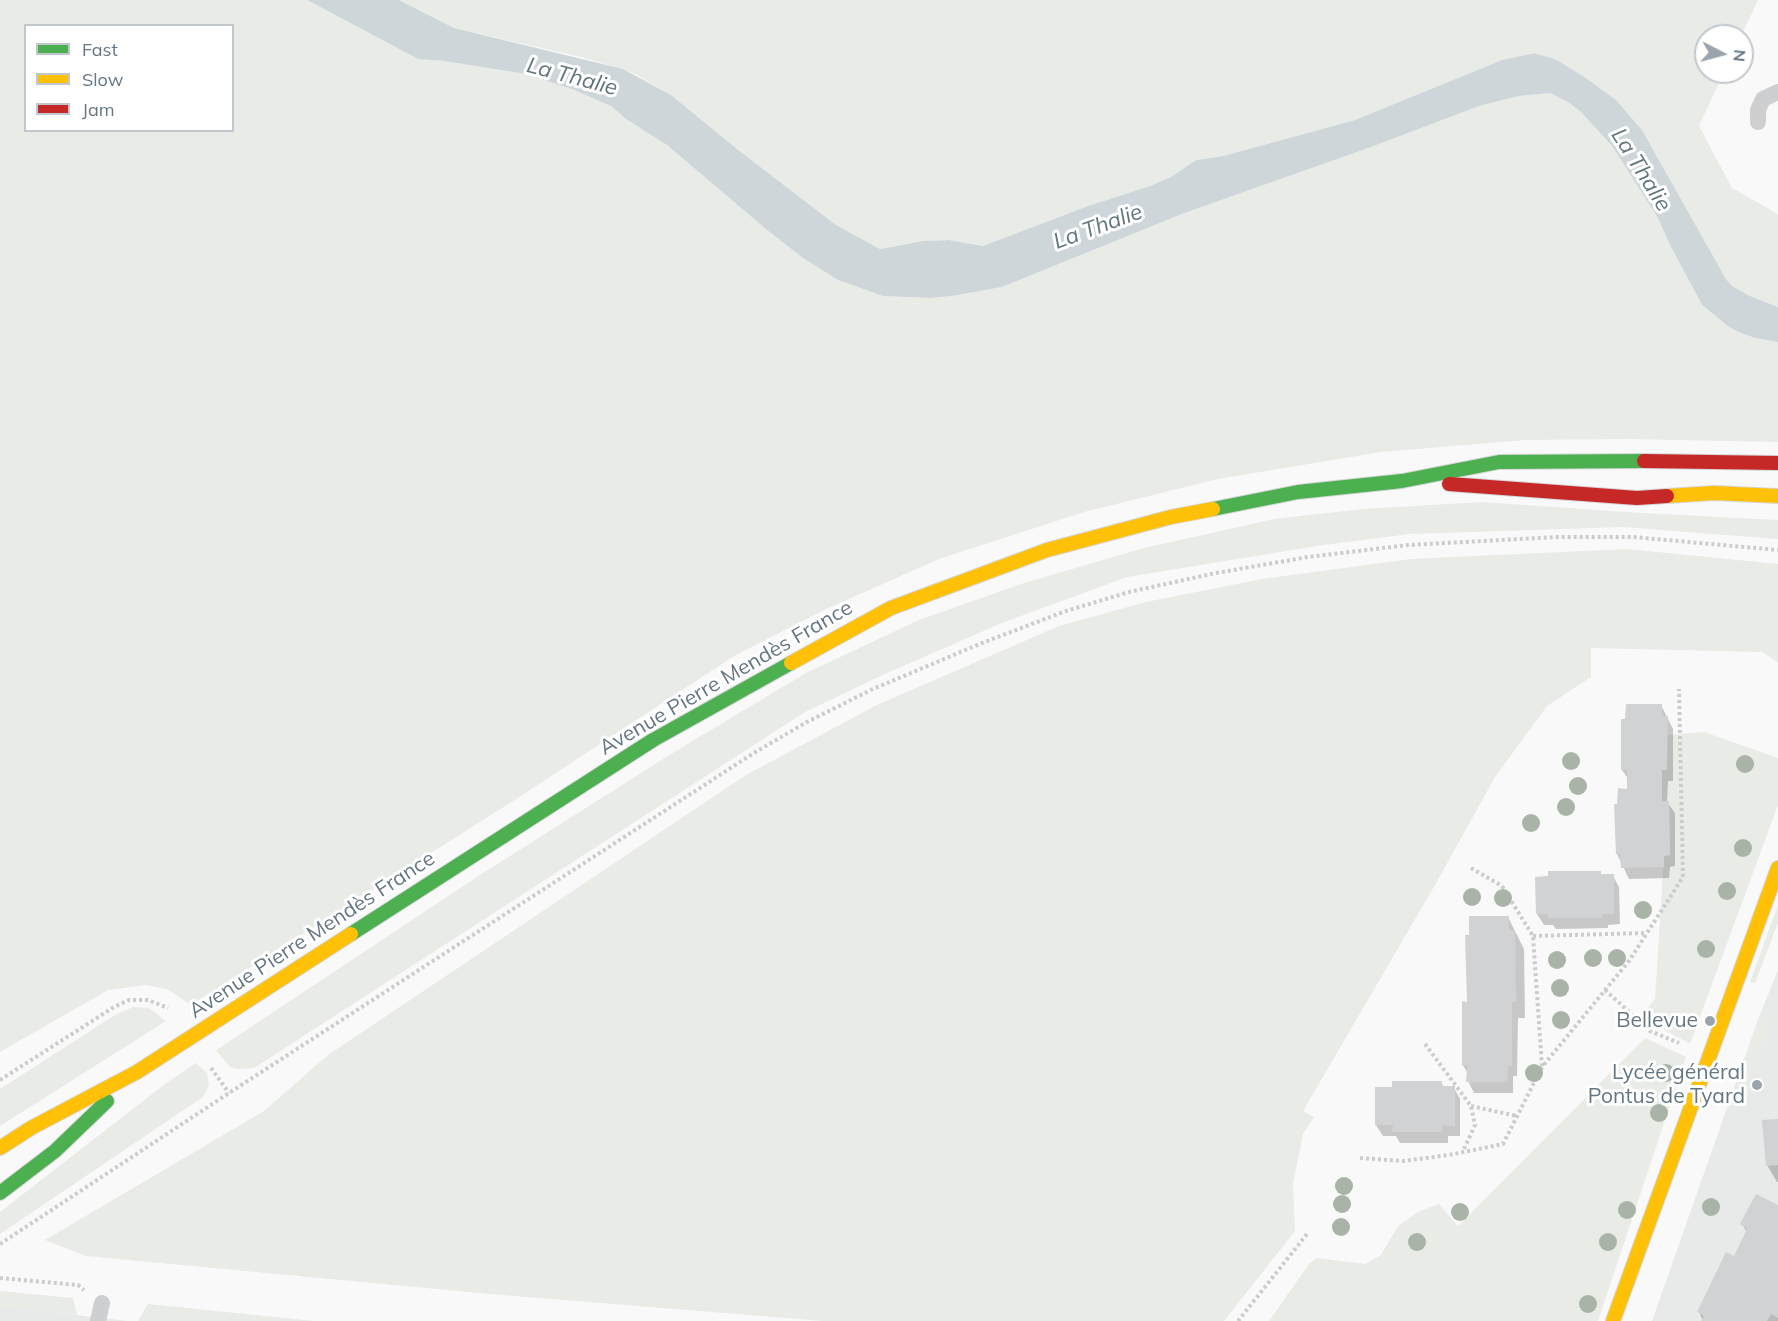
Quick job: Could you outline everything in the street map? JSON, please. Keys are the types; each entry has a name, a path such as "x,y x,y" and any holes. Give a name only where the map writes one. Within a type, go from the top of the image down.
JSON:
{"main road":[{"name":"Avenue Pierre Mendès France","path":"0,1148 31,1128 137,1072 653,740 891,608 1047,550 1171,517 1298,492 1402,481 1499,462 1778,463"},
{"name":"Avenue Pierre Mendès France","path":"1402,481 1637,498 1714,493 1778,496"},
{"path":"1613,1321 1778,868"},
{"name":"Avenue Pierre Mendès France","path":"0,1193 55,1151 137,1072"}],"lane":[{"path":"1758,122 1758,110 1763,99 1778,92"},
{"path":"98,1321 102,1303"}],"path":[{"path":"0,1244 757,751 873,689 1066,610 1129,592 1216,573 1308,557 1408,545 1557,537 1633,537 1778,550"},
{"path":"1360,1158 1403,1161 1503,1144 1542,1067 1629,961 1683,877 1679,688"},
{"path":"1471,868 1502,886 1533,936 1542,1067"},
{"path":"1533,936 1647,933"},
{"path":"1605,990 1650,1031 1708,1056"},
{"path":"0,1080 114,1007 129,1000 148,1000 168,1008"},
{"path":"1425,1044 1471,1106 1474,1125 1462,1152"},
{"path":"211,1068 229,1093"},
{"path":"1471,1106 1517,1116"},
{"path":"1238,1321 1307,1234"},
{"path":"0,1278 78,1285"}],"shaded area":[{"path":"0,0 307,0 418,59 526,74 574,90 611,106 626,119 667,145 803,258 838,280 883,296 931,298 1002,287 1182,214 1482,105 1519,96 1550,93 1581,112 1612,146 1658,218 1702,305 1729,327 1741,333 1778,342 1778,442 1628,439 1525,440 1381,452 1218,479 1084,512 939,559 824,610 734,656 513,801 191,1005 167,989 146,985 108,990 0,1052"},
{"path":"399,0 1758,0 1747,24 1694,24 1694,84 1718,84 1699,126 1732,188 1778,214 1778,307 1750,296 1732,286 1726,279 1642,130 1616,100 1557,60 1535,53 1502,60 1355,120 1223,156 1196,160 1171,177 1150,186 1088,206 983,246 949,240 923,241 880,249 836,225 671,95 635,74 581,57 454,28"},
{"path":"1482,502 1778,520 1778,539 1623,527 1410,534 1323,545 1127,577 1002,623 805,712 254,1068 230,1067 216,1050 477,877 671,754 806,673 919,620 1021,584 1144,548 1274,519 1363,509"},
{"path":"1627,549 1778,564 1778,662 1762,652 1591,648 1591,677 1547,706 1495,777 1435,885 1303,1111 1314,1117 1303,1134 1293,1184 1295,1231 1224,1321 823,1321 490,1294 86,1256 45,1240 264,1111 328,1055 746,775 877,705 1059,626 1146,602 1262,579 1411,559"},
{"path":"1704,732 1778,758 1778,805 1690,1044 1652,1023 1647,1009 1655,999 1664,856 1670,855 1669,801 1662,801 1662,770 1667,770 1667,735"},
{"path":"1778,905 1778,923 1755,983 1750,982"},
{"name":"Lycée général Pontus de Tyard","path":"1778,970 1778,1321 1652,1321 1759,1017"},
{"path":"133,1007 149,1008 166,1021 0,1126 0,1089 115,1015"},
{"path":"1759,1017 1772,1021 1745,1104 1727,1110"},
{"path":"1645,1038 1686,1057 1598,1321 1269,1321 1309,1264 1317,1258 1365,1264 1381,1255 1398,1226 1418,1212 1439,1204 1458,1226"},
{"path":"196,1063 207,1073 209,1085 203,1097 0,1234 0,1212 165,1084"},
{"path":"0,1291 73,1298 77,1315 0,1306"},
{"path":"148,1304 314,1321 138,1321"},
{"path":"0,1306 128,1321 0,1321"}],"water":[{"name":"La Thalie","path":"307,0 399,0 454,28 623,69 671,95 836,225 880,249 923,241 949,240 983,246 1088,206 1150,186 1171,177 1196,160 1223,156 1355,120 1502,60 1535,53 1557,60 1586,78 1616,100 1642,130 1726,279 1732,286 1750,296 1778,307 1778,342 1741,333 1729,327 1702,305 1658,218 1612,146 1581,112 1550,93 1519,96 1482,105 1182,214 1002,287 931,298 883,296 838,280 803,258 667,145 626,119 611,106 574,90 526,74 418,59"}],"building":[{"path":"1626,704 1662,704 1662,716 1668,716 1667,770 1662,770 1662,801 1669,801 1670,855 1664,856 1664,867 1621,868 1620,854 1616,854 1614,804 1617,804 1618,788 1627,789 1627,770 1621,770 1621,719 1625,719"},
{"path":"1548,871 1601,871 1601,874 1614,874 1614,914 1602,914 1602,918 1548,918 1548,914 1536,914 1535,877 1548,876"},
{"path":"1469,916 1509,916 1509,930 1515,930 1516,1002 1512,1002 1512,1066 1508,1066 1507,1082 1466,1082 1467,1065 1462,1066 1462,1001 1467,1002 1465,935 1469,935"},
{"path":"1392,1081 1442,1081 1442,1086 1455,1086 1455,1126 1442,1125 1442,1132 1392,1132 1393,1125 1375,1125 1375,1087 1392,1087"},
{"path":"1778,1119 1778,1165 1766,1166 1762,1120"},
{"path":"1756,1194 1778,1205 1778,1318 1771,1314 1767,1321 1701,1321 1704,1316 1697,1312 1726,1252 1734,1256 1747,1229 1740,1224"}],"traffic: fast":[{"path":"1213,509 1298,492 1402,481 1499,462 1644,461"},
{"path":"351,934 653,740 791,663"},
{"path":"0,1193 55,1151 107,1101"}],"traffic: slow":[{"path":"1667,496 1714,493 1778,496"},
{"path":"791,663 891,608 1047,550 1171,517 1213,509"},
{"path":"1613,1321 1778,868"},
{"path":"0,1148 31,1128 137,1072 351,934"}],"traffic: jam":[{"path":"1644,461 1778,463"},
{"path":"1449,484 1637,498 1667,496"}],"place":[{"name":"Bellevue","path":"1710,1021"},
{"name":"Lycée général Pontus de Tyard","path":"1757,1085"}]}
